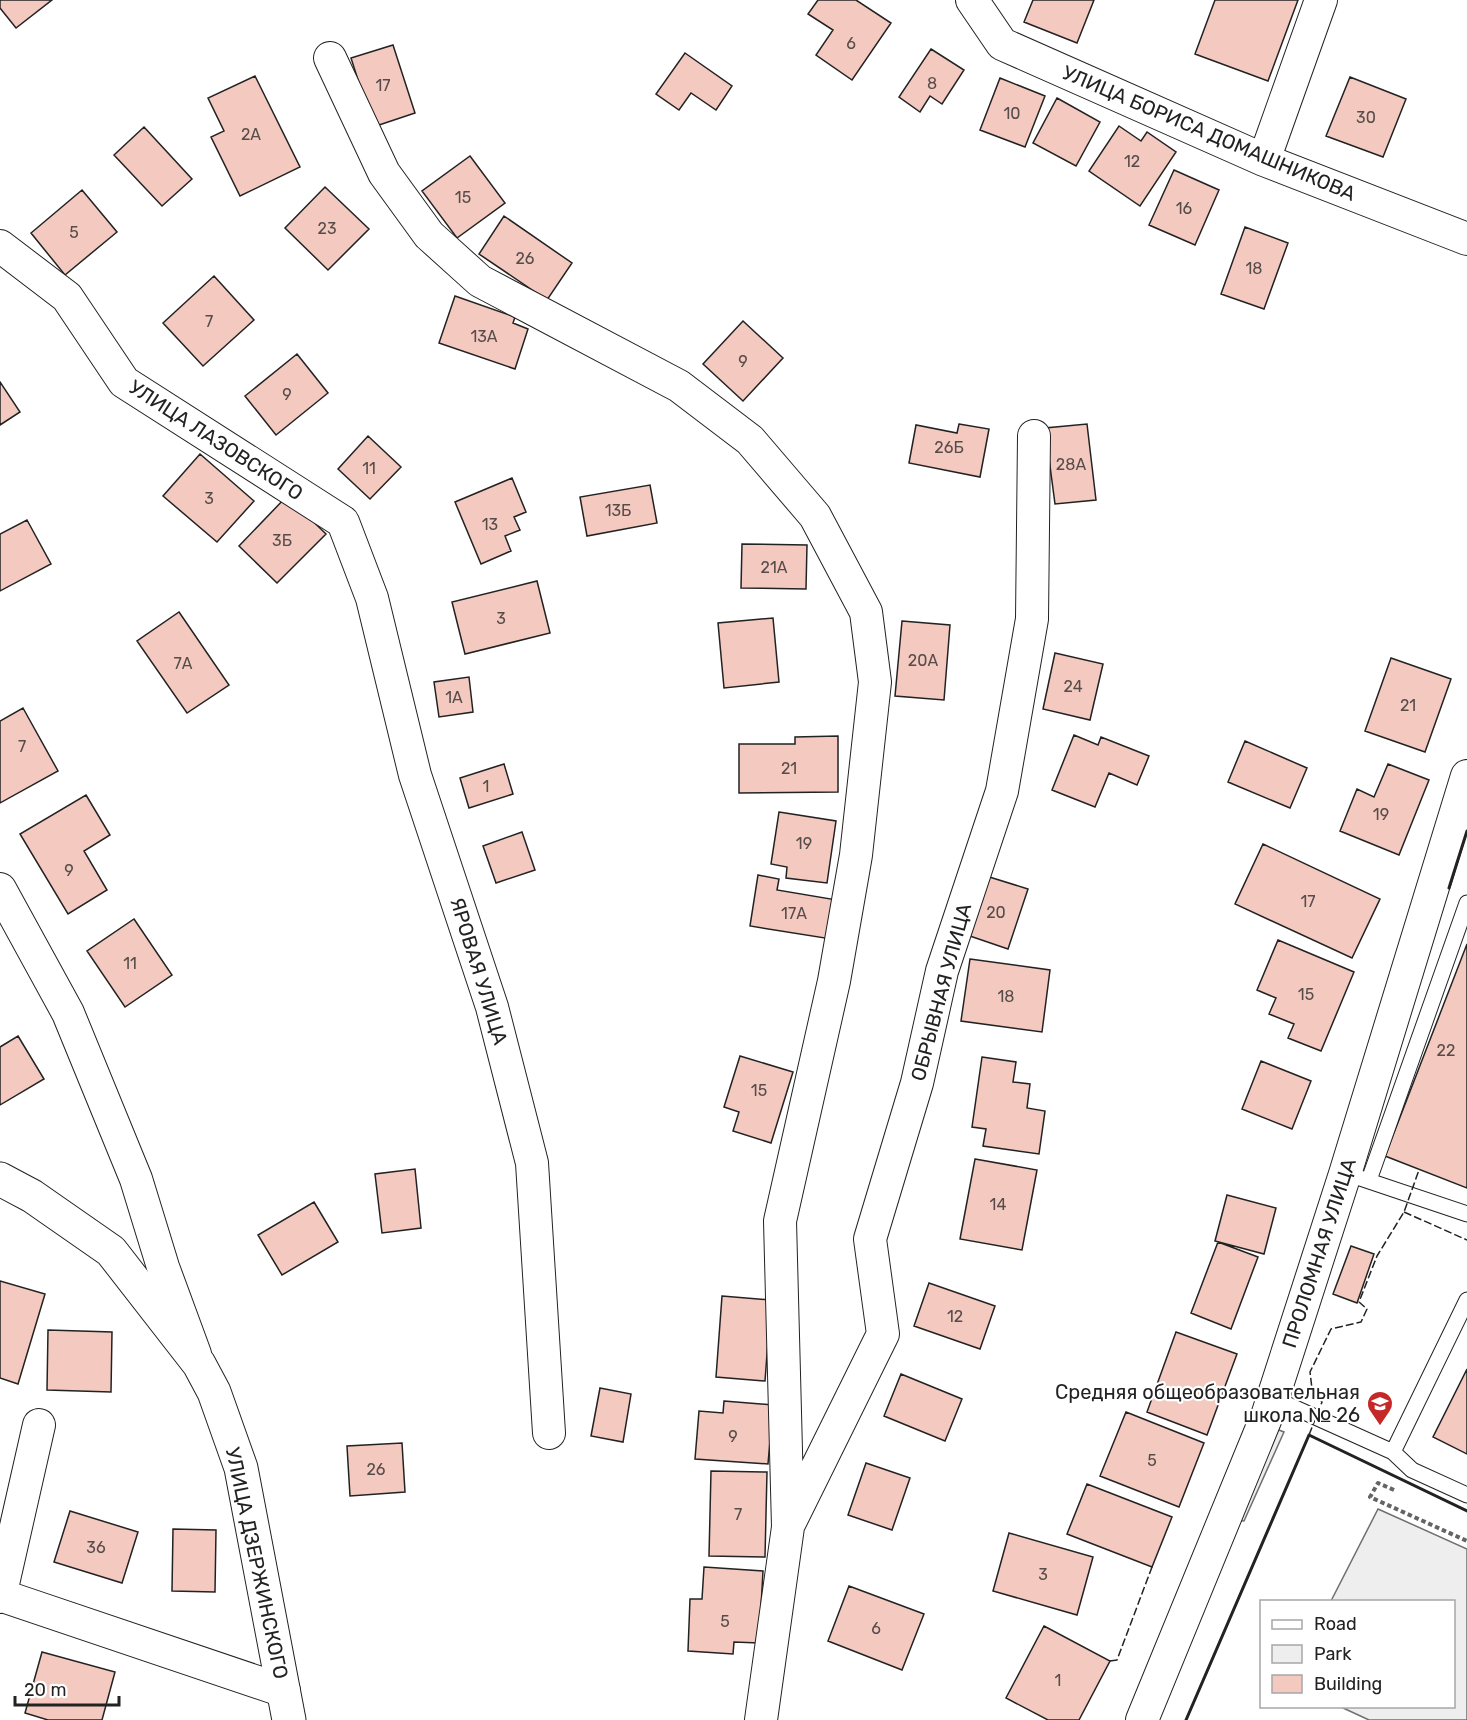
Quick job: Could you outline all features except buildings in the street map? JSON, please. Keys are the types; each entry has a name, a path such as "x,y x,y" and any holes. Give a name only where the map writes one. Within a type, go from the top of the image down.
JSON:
{"street":[{"name":"УЛИЦА БОРИСА ДОМАШНИКОВА","path":"972,0 1002,44 1264,160 1467,239"},
{"path":"1264,160 1321,0"},
{"name":"ОБРЫВНАЯ УЛИЦА","path":"330,58 384,173 429,235 480,281 679,386 750,440 815,516 866,612 875,682 856,855 834,981 780,1221 788,1527 761,1720"},
{"name":"УЛИЦА ЛАЗОВСКОГО","path":"0,246 67,297 124,382 343,522"},
{"name":"ОБРЫВНАЯ УЛИЦА","path":"788,1527 883,1334 870,1239 917,1083 942,971 1002,791 1032,619 1034,436"},
{"name":"ЯРОВАЯ УЛИЦА","path":"343,522 372,598 415,775 492,1007 532,1163 549,1433"},
{"name":"ПРОЛОМНАЯ УЛИЦА","path":"1142,1720 1273,1398 1357,1177 1467,776"},
{"path":"0,889 68,1013 136,1179 163,1267 199,1364"},
{"name":"УЛИЦА ДЗЕРЖИНСКОГО","path":"0,1179 32,1196 111,1251 199,1364 214,1392 241,1468 286,1706"},
{"path":"39,1425 0,1596 286,1706"}],"lane":[{"path":"1467,903 1357,1177 1467,1214"},
{"path":"1393,1452 1467,1300"},
{"path":"1273,1398 1393,1452 1412,1470 1467,1495"}],"path":[{"path":"1378,1483 1370,1497 1467,1541"}],"green space":[{"path":"1378,1509 1467,1549 1467,1720 1369,1720 1343,1708 1455,1708 1455,1600 1332,1600"}],"shaded area":[{"path":"1263,1424 1284,1432 1244,1521 1221,1519"}],"fence":[{"path":"1309,1435 1322,1402 1312,1389 1310,1372 1331,1329 1361,1322 1367,1309 1359,1302 1377,1256 1404,1212 1419,1170"},
{"path":"1404,1212 1467,1240"},
{"path":"1110,1661 1117,1660 1152,1567"}],"wall":[{"path":"1449,888 1467,831"},
{"path":"1186,1720 1309,1435 1467,1511"}],"place":[{"name":"Средняя общеобразовательная школа № 26","path":"1380,1427"}]}
